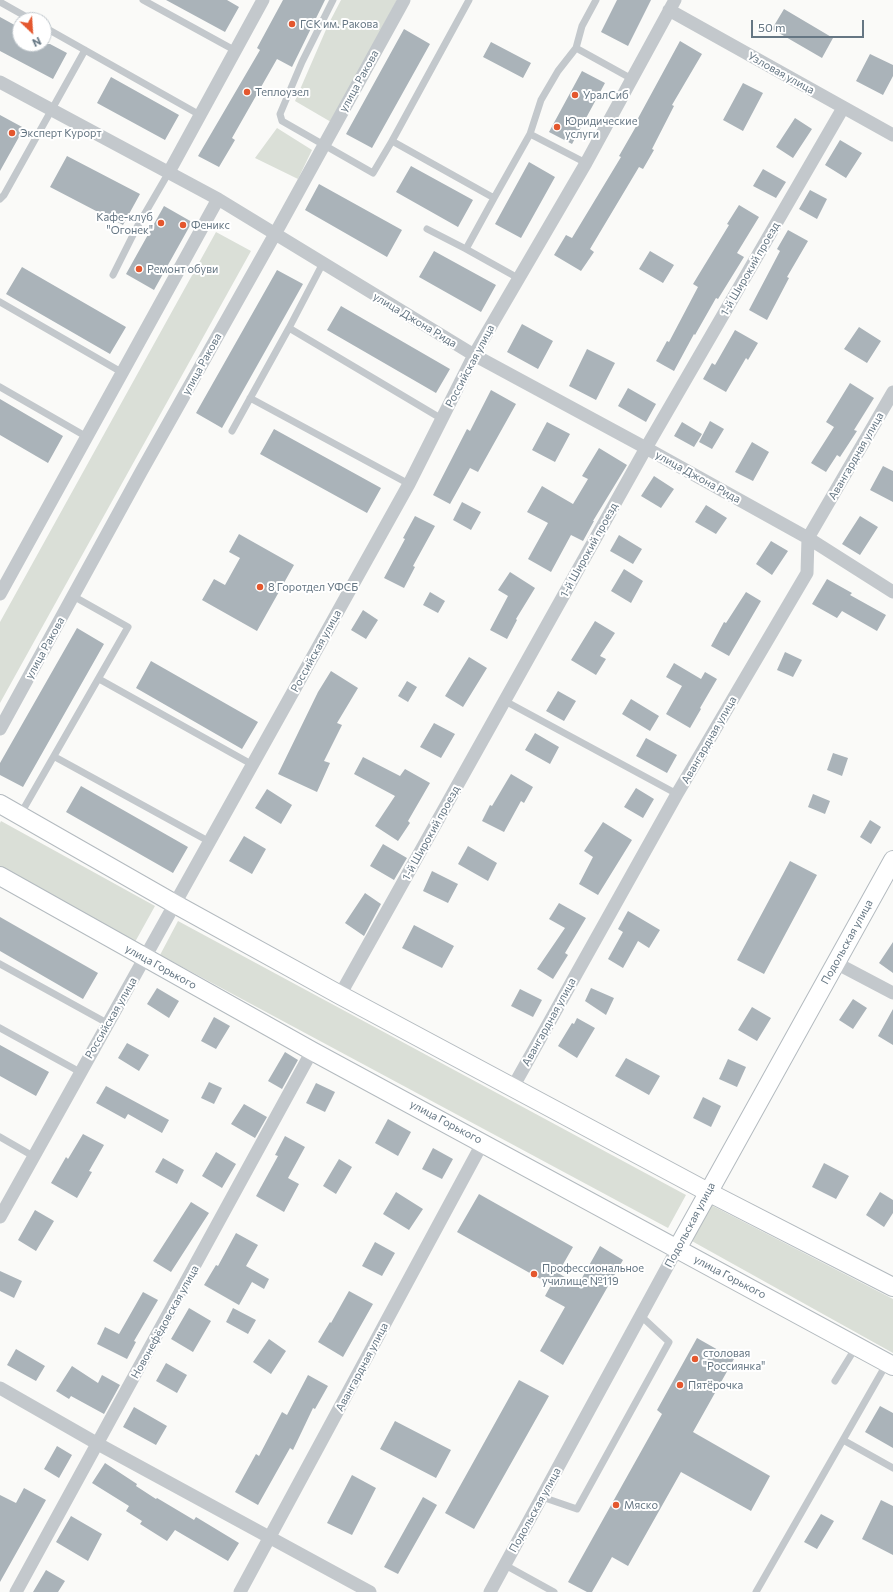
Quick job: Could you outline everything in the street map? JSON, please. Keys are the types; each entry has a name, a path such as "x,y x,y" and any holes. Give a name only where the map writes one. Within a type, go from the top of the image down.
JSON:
{"street":[{"path":"169,172 264,0"},
{"name":"улица Ракова","path":"0,729 141,472 275,234 323,144 404,0"},
{"name":"Российская улица","path":"0,1217 409,484 474,355 586,163 672,5"},
{"name":"Узловая улица","path":"672,5 843,108 893,135"},
{"name":"улица Джона Рида","path":"0,82 218,199 474,355 808,538 893,592"},
{"name":"1-й Широкий проезд","path":"340,995 646,448 843,108"},
{"path":"0,594 218,199"},
{"name":"Авангардная улица","path":"513,1087 677,794 806,573 808,538 893,392"},
{"path":"0,804 175,904 340,995 708,1192 893,1288"},
{"name":"Подольская улица","path":"490,1592 708,1192 893,860"},
{"name":"улица Горького","path":"0,876 312,1051 483,1142 890,1364"},
{"path":"836,963 893,993"},
{"name":"Новонефёдовская улица","path":"16,1592 312,1051"},
{"name":"Авангардная улица","path":"240,1592 483,1142"},
{"path":"0,1388 98,1444 370,1592"}],"lane":[{"path":"143,0 236,51"},
{"path":"333,0 302,62 280,114 282,121 373,173 469,0"},
{"path":"466,249 530,134 541,100 558,71 576,48 582,26 596,0"},
{"path":"1,1 19,12"},
{"path":"52,31 200,115"},
{"path":"576,48 632,79"},
{"path":"0,199 4,195 85,50"},
{"path":"530,134 586,163"},
{"path":"392,141 494,198"},
{"path":"113,275 137,227 169,172"},
{"path":"427,229 518,278"},
{"path":"232,431 289,328 322,263"},
{"path":"0,302 123,372"},
{"path":"289,328 442,419"},
{"path":"0,387 88,437"},
{"path":"250,398 409,484"},
{"path":"20,815 128,626 73,596"},
{"path":"99,679 253,765"},
{"path":"505,701 677,794"},
{"path":"55,756 210,842"},
{"path":"0,964 107,1023"},
{"path":"0,1028 80,1072"},
{"path":"0,1138 33,1156"},
{"path":"542,1497 578,1509 669,1342 641,1316"},
{"path":"835,1381 857,1345"},
{"path":"756,1592 843,1440 890,1364"},
{"path":"843,1440 893,1468"},
{"path":"505,1565 554,1592"}],"shaded area":[{"path":"341,0 397,0 331,122 295,101 328,25"},
{"path":"277,128 312,150 298,179 255,158"},
{"path":"216,232 251,251 0,703 0,622"},
{"path":"1,821 155,906 135,942 0,867"},
{"path":"178,921 686,1195 668,1228 160,955"},
{"path":"709,1204 893,1299 893,1353 690,1240"}],"building":[{"path":"166,0 227,0 239,7 225,32"},
{"path":"283,0 325,0 292,67 277,59 232,138 235,140 219,167 198,156 260,50 257,48"},
{"path":"617,0 651,0 628,46 601,32"},
{"path":"784,9 833,38 822,58 772,29"},
{"path":"0,17 12,24 12,52 52,52 52,45 67,53 53,79 0,51"},
{"path":"404,29 430,44 372,148 346,134"},
{"path":"680,41 702,54 672,105 674,106 652,149 654,150 643,169 639,167 590,249 594,252 581,271 554,255 566,235 572,238 621,157 619,156 638,123 636,122"},
{"path":"491,42 531,63 523,78 483,57"},
{"path":"870,54 893,65 893,76 883,95 856,81"},
{"path":"582,71 605,83 572,144 549,132"},
{"path":"111,77 179,115 165,140 97,103"},
{"path":"743,83 763,93 743,131 723,120"},
{"path":"0,115 24,128 0,171"},
{"path":"795,118 812,129 793,158 776,147"},
{"path":"840,140 862,153 846,178 825,165"},
{"path":"67,156 140,194 123,225 50,187"},
{"path":"529,162 555,177 521,238 495,224"},
{"path":"411,166 473,200 458,227 396,192"},
{"path":"763,169 786,182 776,198 753,186"},
{"path":"319,184 402,230 387,257 305,210"},
{"path":"810,190 827,199 817,219 799,209"},
{"path":"739,205 759,217 737,253 744,257 718,299 716,298 674,371 656,361 667,341 669,342 698,287 693,284 729,225 727,224"},
{"path":"164,206 192,222 154,290 126,274"},
{"path":"788,230 808,241 787,277 789,278 767,320 749,310 780,251 777,249"},
{"path":"434,251 496,285 481,312 419,277"},
{"path":"650,251 674,265 663,283 639,269"},
{"path":"22,267 126,327 110,354 6,294"},
{"path":"277,270 303,284 222,428 196,413"},
{"path":"341,306 450,369 436,393 327,330"},
{"path":"522,324 553,341 538,369 507,352"},
{"path":"859,327 881,341 867,363 844,349"},
{"path":"735,330 758,343 748,360 746,358 726,392 703,379 712,363 715,365"},
{"path":"587,349 615,363 596,400 569,386"},
{"path":"850,383 874,398 854,430 857,431 840,457 837,455 826,472 811,463 834,427 826,422"},
{"path":"628,388 656,404 646,422 618,406"},
{"path":"491,390 516,404 478,472 470,468 450,504 433,495 467,429 470,431"},
{"path":"0,399 63,436 48,463 0,435"},
{"path":"710,421 724,429 712,449 699,442"},
{"path":"547,422 570,434 555,462 532,450"},
{"path":"682,422 702,434 694,447 674,436"},
{"path":"274,429 381,488 367,513 260,454"},
{"path":"752,442 769,452 753,481 735,472"},
{"path":"599,448 627,465 593,521 583,541 571,535 551,572 528,559 548,523 527,512 542,486 573,504 588,479 582,476"},
{"path":"883,466 893,471 893,502 870,490"},
{"path":"654,476 674,489 661,508 641,496"},
{"path":"462,502 481,512 471,530 453,520"},
{"path":"706,505 727,518 716,534 695,522"},
{"path":"415,516 435,526 413,566 415,567 404,588 384,578 405,539 403,538"},
{"path":"860,516 878,527 860,555 842,544"},
{"path":"239,534 294,565 257,631 202,600 214,579 225,585 240,558 229,552"},
{"path":"619,535 642,549 633,564 610,551"},
{"path":"771,541 788,551 772,575 756,564"},
{"path":"624,569 643,581 631,603 611,591"},
{"path":"510,572 535,588 516,619 517,620 507,639 490,630 508,596 498,590"},
{"path":"827,579 852,593 850,595 886,615 877,631 842,611 837,618 812,604"},
{"path":"430,592 445,601 438,613 423,605"},
{"path":"746,592 761,601 729,656 711,646 724,622 726,623"},
{"path":"363,610 378,620 366,639 351,630"},
{"path":"595,621 615,633 600,656 606,659 596,675 571,660"},
{"path":"77,628 104,644 23,787 0,775 0,763"},
{"path":"785,652 802,660 793,677 777,670"},
{"path":"469,657 487,668 463,707 445,696"},
{"path":"151,661 258,722 242,749 136,688"},
{"path":"674,663 701,679 705,672 717,679 690,728 666,714 682,686 666,677"},
{"path":"331,671 358,688 337,723 342,725 324,761 330,763 317,792 278,774 318,692"},
{"path":"407,681 417,687 408,702 398,696"},
{"path":"558,691 576,701 564,721 546,711"},
{"path":"631,699 659,716 650,731 622,714"},
{"path":"434,723 455,734 441,758 420,747"},
{"path":"535,733 559,747 550,764 525,750"},
{"path":"646,738 677,755 667,773 636,756"},
{"path":"833,753 848,758 842,776 827,770"},
{"path":"363,757 400,776 405,769 430,783 408,821 410,823 398,841 375,826 395,796 354,774"},
{"path":"511,774 533,787 524,803 521,801 504,832 482,821 490,805 492,806"},
{"path":"81,786 188,847 173,873 66,812"},
{"path":"636,788 654,799 643,818 624,807"},
{"path":"267,789 292,805 281,824 255,808"},
{"path":"813,794 830,801 825,814 808,807"},
{"path":"870,820 881,827 871,844 860,837"},
{"path":"603,822 632,840 598,895 579,884 593,857 584,851"},
{"path":"244,836 266,849 252,874 229,861"},
{"path":"383,844 407,858 394,880 370,866"},
{"path":"468,846 497,863 488,881 458,864"},
{"path":"790,861 817,875 764,974 737,960"},
{"path":"432,871 458,884 448,903 423,891"},
{"path":"365,893 381,904 364,936 345,923"},
{"path":"559,903 586,918 565,953 568,955 553,979 537,969 565,928 549,919"},
{"path":"628,911 660,930 649,948 638,941 623,968 608,959 623,932 618,929"},
{"path":"0,917 98,973 83,999 0,951"},
{"path":"414,925 454,946 442,968 402,948"},
{"path":"893,942 893,973 879,963"},
{"path":"157,988 179,1001 169,1018 147,1004"},
{"path":"591,988 614,998 606,1015 585,1001"},
{"path":"520,989 542,1000 533,1017 511,1006"},
{"path":"853,999 867,1008 853,1029 839,1020"},
{"path":"752,1007 771,1018 757,1041 738,1030"},
{"path":"893,1009 893,1045 878,1036"},
{"path":"214,1017 230,1026 216,1049 201,1041"},
{"path":"577,1018 595,1028 577,1058 558,1046 572,1023 574,1024"},
{"path":"127,1043 149,1055 139,1071 118,1058"},
{"path":"0,1045 49,1072 36,1096 0,1076"},
{"path":"285,1052 298,1060 282,1089 268,1081"},
{"path":"626,1058 660,1076 649,1095 615,1076"},
{"path":"728,1059 746,1067 737,1087 719,1079"},
{"path":"209,1082 222,1088 214,1104 201,1098"},
{"path":"316,1083 335,1092 325,1112 306,1103"},
{"path":"106,1086 169,1120 162,1133 128,1114 125,1119 96,1103"},
{"path":"703,1097 721,1106 711,1127 693,1118"},
{"path":"244,1104 267,1117 255,1138 231,1124"},
{"path":"388,1119 411,1132 398,1156 375,1143"},
{"path":"83,1134 104,1145 89,1171 92,1172 77,1198 51,1183 66,1157 68,1159"},
{"path":"285,1136 305,1147 288,1178 299,1184 284,1212 256,1196 278,1156 275,1155"},
{"path":"433,1148 453,1159 442,1179 422,1169"},
{"path":"216,1152 236,1164 222,1188 202,1176"},
{"path":"163,1158 184,1170 177,1184 155,1172"},
{"path":"339,1159 352,1167 336,1194 323,1186"},
{"path":"824,1163 849,1176 836,1199 812,1187"},
{"path":"396,1192 423,1209 409,1230 383,1214"},
{"path":"880,1192 893,1200 893,1213 884,1227 866,1215"},
{"path":"479,1194 573,1247 558,1273 578,1285 600,1246 623,1260 563,1365 540,1351 565,1307 545,1296 551,1285 457,1232"},
{"path":"191,1202 209,1213 171,1272 153,1261"},
{"path":"35,1210 54,1221 36,1251 18,1240"},
{"path":"236,1233 258,1245 246,1266 269,1279 264,1289 252,1282 239,1305 204,1285 216,1265 218,1266"},
{"path":"375,1242 395,1253 382,1276 362,1266"},
{"path":"0,1271 22,1281 14,1298 0,1291"},
{"path":"349,1291 373,1304 343,1357 318,1342 330,1322 331,1323"},
{"path":"143,1292 158,1300 134,1341 136,1342 127,1359 97,1344 105,1327 119,1334"},
{"path":"189,1308 211,1321 193,1352 171,1339"},
{"path":"233,1308 256,1320 248,1334 226,1322"},
{"path":"697,1338 734,1359 693,1432 770,1476 751,1511 681,1472 628,1566 612,1557 592,1592 587,1592 568,1582 662,1414 657,1410"},
{"path":"269,1339 286,1351 271,1374 253,1362"},
{"path":"16,1349 45,1366 36,1381 7,1365"},
{"path":"166,1363 187,1375 177,1393 156,1381"},
{"path":"72,1366 98,1383 102,1375 120,1385 104,1414 71,1396 69,1399 56,1391"},
{"path":"308,1375 328,1386 315,1409 313,1408 293,1450 290,1448 258,1505 235,1492 256,1454 259,1456 282,1412 287,1415"},
{"path":"519,1380 549,1396 474,1529 445,1513"},
{"path":"880,1406 893,1413 893,1448 865,1432"},
{"path":"134,1407 167,1426 156,1445 123,1427"},
{"path":"395,1421 451,1450 436,1478 380,1449"},
{"path":"57,1446 72,1455 59,1478 44,1469"},
{"path":"105,1463 137,1484 136,1486 156,1499 157,1498 194,1520 196,1517 239,1543 228,1561 175,1530 167,1541 140,1524 142,1521 126,1511 129,1506 92,1483"},
{"path":"352,1475 376,1488 352,1535 327,1523"},
{"path":"24,1488 46,1500 0,1582 0,1495 16,1503"},
{"path":"423,1497 437,1505 398,1574 384,1567"},
{"path":"881,1500 893,1506 893,1555 862,1539"},
{"path":"821,1514 834,1521 817,1549 804,1542"},
{"path":"71,1516 102,1534 88,1561 56,1542"},
{"path":"46,1570 65,1581 58,1592 33,1592"}],"place":[{"name":"ГСК им. Ракова","path":"292,24"},
{"name":"Теплоузел","path":"247,92"},
{"name":"УралСиб","path":"575,95"},
{"name":"Юридические услуги","path":"557,127"},
{"name":"Эксперт Курорт","path":"12,133"},
{"name":"Кафе-клуб \"Огонек\"","path":"161,223"},
{"name":"Феникс","path":"183,225"},
{"name":"Ремонт обуви","path":"139,269"},
{"name":"8 Горотдел УФСБ","path":"260,587"},
{"name":"Профессиональное училище №119","path":"534,1274"},
{"name":"столовая \"Россиянка\"","path":"695,1359"},
{"name":"Пятёрочка","path":"680,1385"},
{"name":"Мяско","path":"616,1505"}]}
